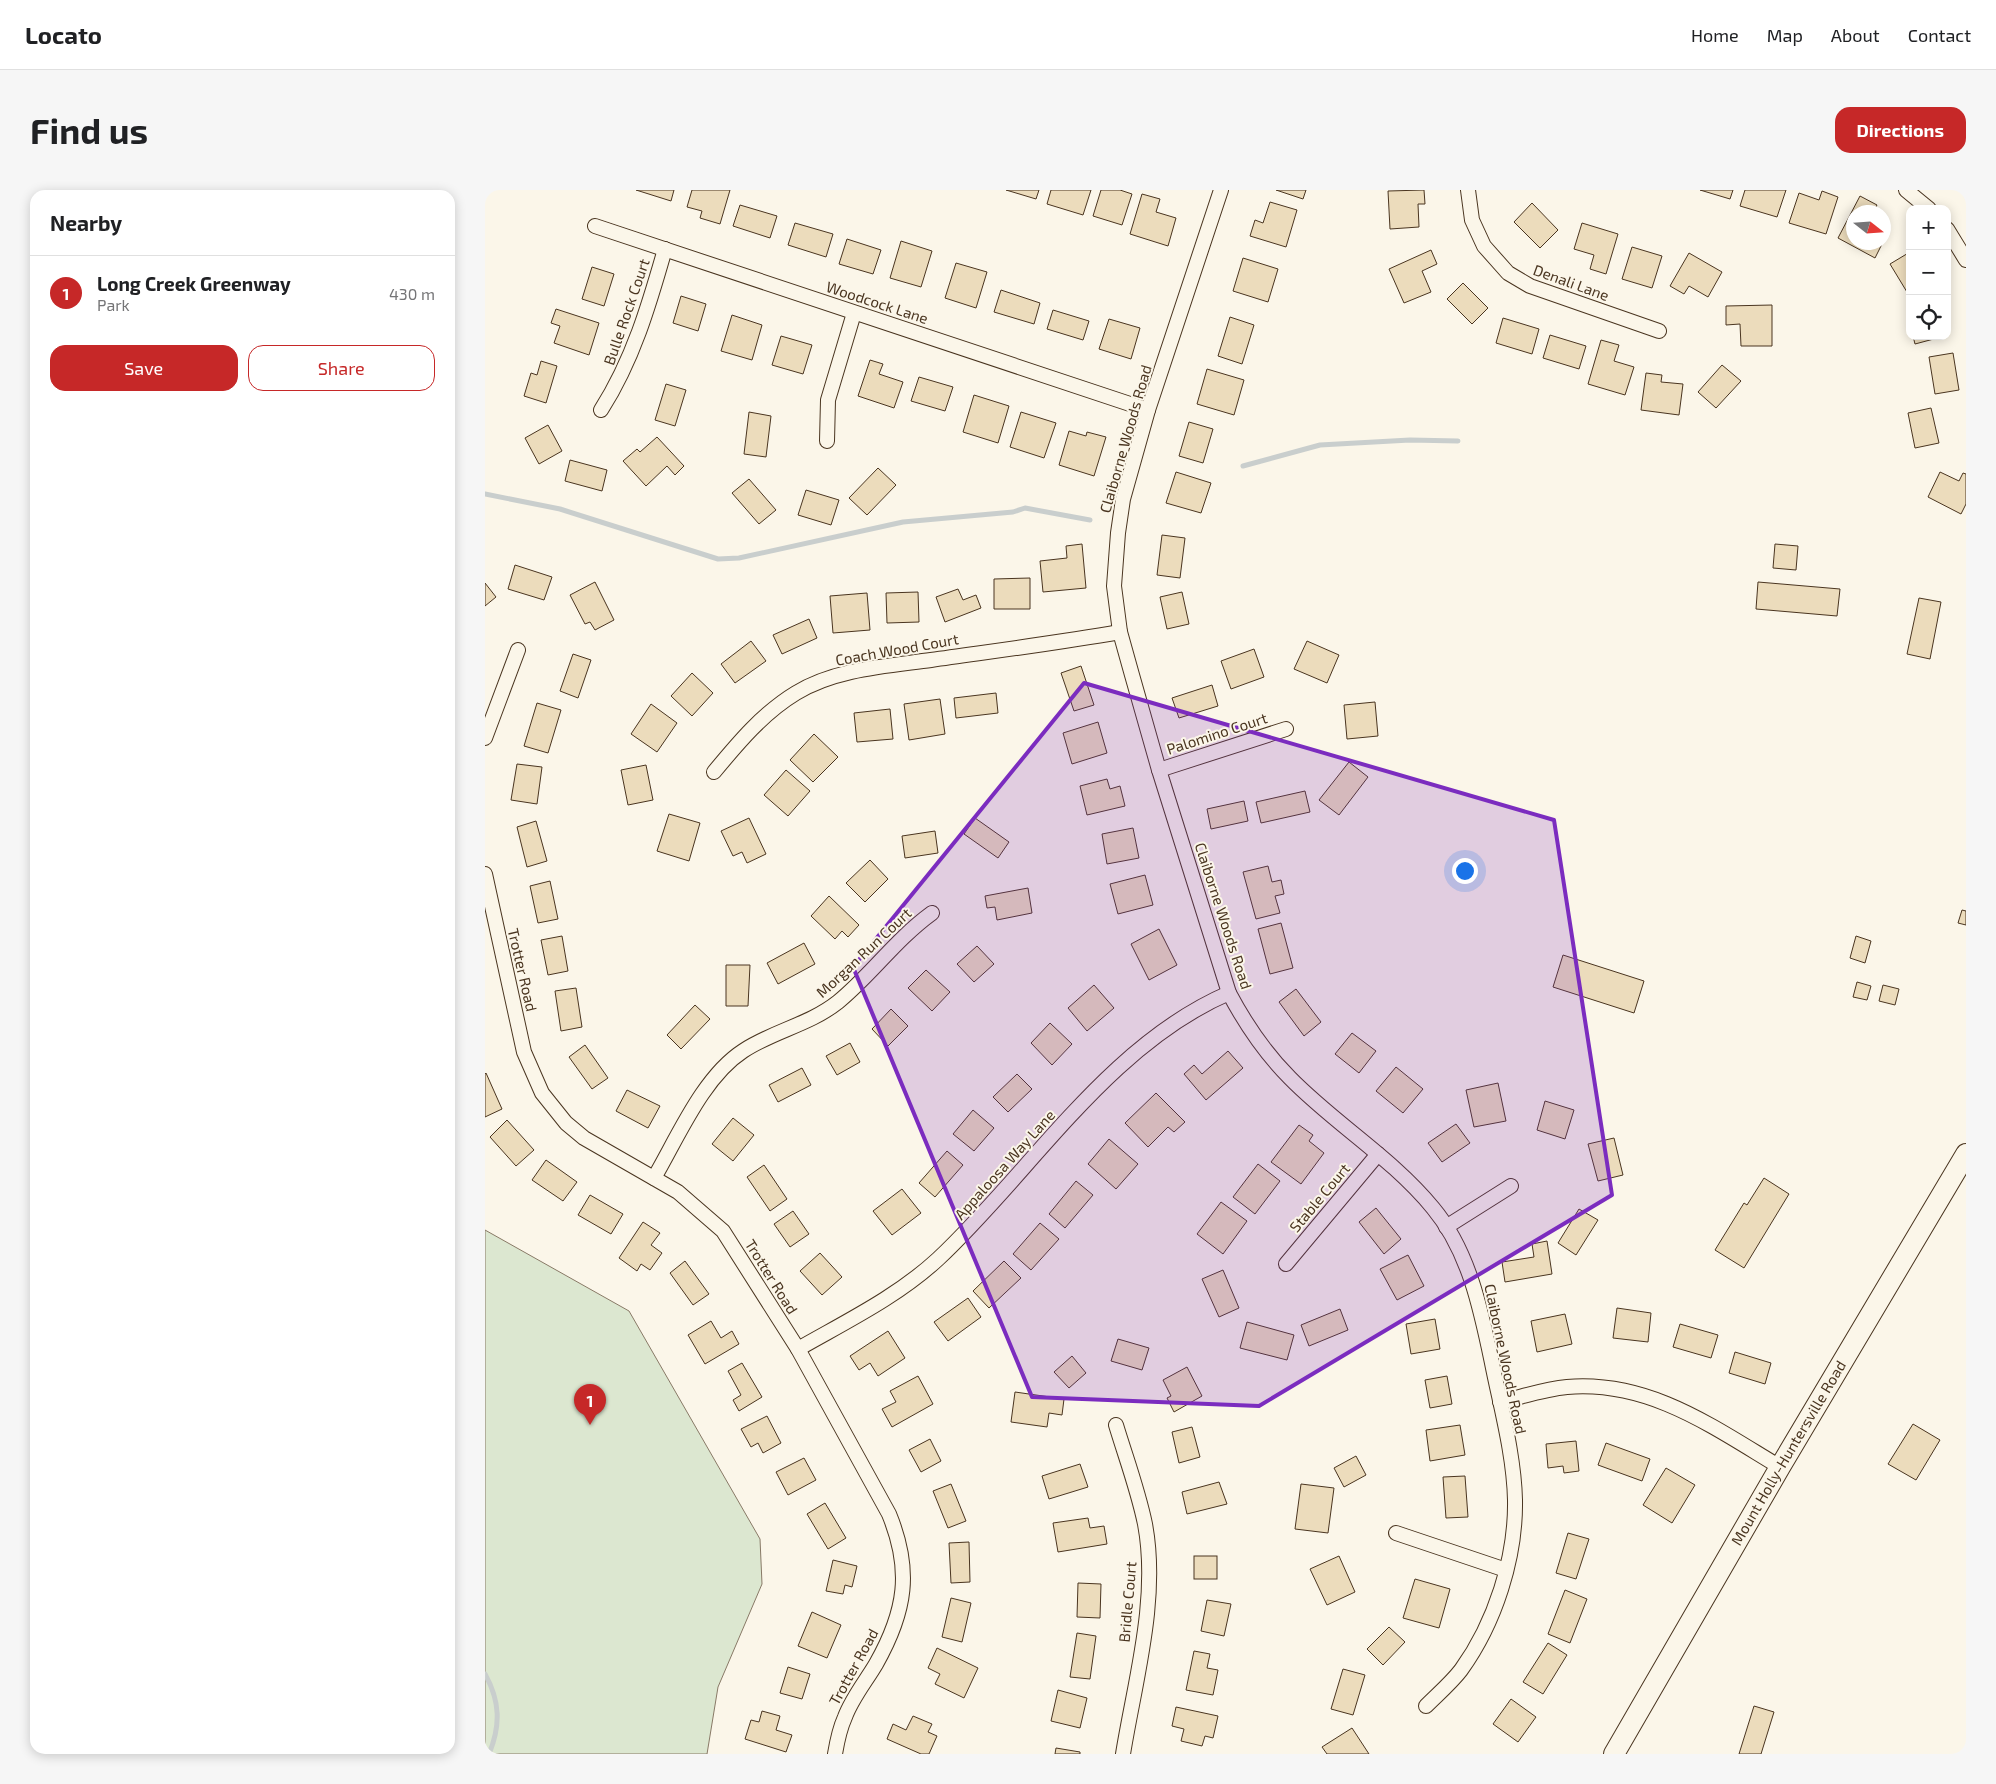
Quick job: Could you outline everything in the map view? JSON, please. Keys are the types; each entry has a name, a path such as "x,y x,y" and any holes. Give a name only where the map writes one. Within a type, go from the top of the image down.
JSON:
{"main road":[{"name":"Mount Holly-Huntersville Road","path":"1614,1754 1780,1467 1966,1154"}],"street":[{"name":"Claiborne Woods Road","path":"1221,190 1148,410 1123,499 1118,533 1115,586 1119,632 1159,770 1229,993 1246,1024 1263,1048 1289,1078 1401,1172 1434,1209 1446,1227 1474,1288 1500,1402 1513,1477 1515,1500 1513,1533 1506,1570 1491,1614 1479,1640 1461,1670 1426,1706"},
{"name":"Denali Lane","path":"1468,190 1472,220 1484,246 1508,273 1530,286 1659,331"},
{"path":"1906,190 1924,205"},
{"name":"Woodcock Lane","path":"595,226 1148,410"},
{"path":"1951,236 1966,260"},
{"name":"Bulle Rock Court","path":"601,410 617,386 633,351 665,248"},
{"path":"827,441 828,400 854,313"},
{"name":"Coach Wood Court","path":"714,772 742,738 777,706 797,692 821,681 881,667 1119,632"},
{"path":"485,738 518,650"},
{"name":"Palomino Court","path":"1159,770 1286,729"},
{"name":"Trotter Road","path":"485,874 524,1052 542,1093 566,1123 584,1138 678,1192 723,1231 797,1349 889,1514 903,1553 902,1593 899,1614 884,1647 845,1716 835,1754"},
{"name":"Morgan Run Court","path":"654,1178 703,1094 728,1062 744,1050 808,1022 837,1003 853,989 903,936 932,913"},
{"name":"Appaloosa Way Lane","path":"797,1349 877,1303 935,1262 977,1222 1113,1072 1165,1030 1196,1009 1229,993"},
{"name":"Stable Court","path":"1286,1264 1378,1154"},
{"path":"1446,1227 1511,1186"},
{"path":"1500,1402 1565,1387 1583,1386 1634,1392 1671,1404 1696,1416 1780,1467"},
{"name":"Bridle Court","path":"1116,1425 1145,1524 1149,1573 1143,1634 1123,1754"},
{"path":"1396,1533 1506,1570"}],"highlighted area":[{"path":"1084,683 1554,820 1612,1195 1259,1406 1032,1397 853,967"}],"green space":[{"path":"485,1230 629,1311 760,1539 762,1584 718,1687 707,1754 485,1754"}],"building":[{"path":"636,190 674,190 671,201"},
{"path":"692,190 730,190 720,224 700,218 702,211 687,207"},
{"path":"1006,190 1039,190 1036,199"},
{"path":"1051,190 1091,190 1083,215 1047,204"},
{"path":"1101,190 1120,190 1132,194 1122,225 1093,216"},
{"path":"1276,190 1306,190 1303,199"},
{"path":"1424,190 1425,204 1418,204 1419,227 1390,229 1388,191"},
{"path":"1700,190 1733,190 1730,199"},
{"path":"1745,190 1786,190 1777,217 1740,206"},
{"path":"1822,191 1838,197 1826,234 1789,223 1799,193 1819,200"},
{"path":"1142,194 1160,199 1156,212 1176,218 1168,246 1130,234"},
{"path":"1860,196 1877,205 1855,205"},
{"path":"1270,202 1297,210 1286,247 1250,236 1255,220 1263,223"},
{"path":"1532,203 1558,230 1540,248 1514,222"},
{"path":"740,205 777,216 770,238 733,226"},
{"path":"795,223 833,234 826,257 788,245"},
{"path":"1582,223 1618,234 1606,274 1590,269 1594,255 1574,249"},
{"path":"1846,223 1846,242 1838,238"},
{"path":"847,239 881,250 873,274 839,264"},
{"path":"901,241 932,251 921,287 890,278"},
{"path":"1632,247 1662,256 1652,288 1622,279"},
{"path":"1431,250 1437,264 1422,271 1431,292 1404,303 1389,269"},
{"path":"1860,250 1879,250 1875,258"},
{"path":"1689,253 1722,272 1708,297 1689,286 1684,294 1670,286"},
{"path":"1906,254 1906,290 1890,264"},
{"path":"1243,258 1278,269 1268,302 1233,291"},
{"path":"956,263 987,272 976,308 945,298"},
{"path":"592,267 614,274 604,306 582,299"},
{"path":"1463,283 1488,308 1472,324 1447,299"},
{"path":"1001,290 1040,303 1034,324 994,312"},
{"path":"681,296 706,304 698,331 673,323"},
{"path":"1772,305 1772,346 1741,346 1740,324 1726,325 1726,306"},
{"path":"556,309 599,323 589,355 554,343 560,326 551,323"},
{"path":"1053,310 1089,321 1083,340 1047,329"},
{"path":"732,315 762,325 752,360 721,351"},
{"path":"1230,317 1254,325 1242,364 1218,356"},
{"path":"1503,318 1539,329 1532,354 1496,343"},
{"path":"1109,319 1140,328 1131,359 1099,349"},
{"path":"1550,335 1586,346 1579,369 1543,358"},
{"path":"781,336 812,345 803,374 772,365"},
{"path":"1601,340 1619,345 1614,361 1634,367 1625,395 1588,384"},
{"path":"1914,340 1930,340 1915,344"},
{"path":"1953,353 1959,390 1935,394 1929,357"},
{"path":"870,360 883,364 879,374 903,382 894,408 858,396"},
{"path":"541,361 557,366 546,403 524,396 531,373 537,375"},
{"path":"1722,365 1741,381 1716,408 1698,392"},
{"path":"1207,369 1244,380 1234,415 1197,404"},
{"path":"1646,373 1662,375 1661,382 1683,384 1679,415 1641,410"},
{"path":"919,377 953,387 945,411 911,401"},
{"path":"666,384 686,390 675,426 655,420"},
{"path":"974,395 1009,406 998,443 963,432"},
{"path":"1931,408 1939,443 1915,448 1908,413"},
{"path":"749,412 771,416 766,457 744,454"},
{"path":"1021,412 1056,423 1044,458 1010,447"},
{"path":"1189,422 1213,429 1203,463 1179,456"},
{"path":"548,425 562,451 539,464 525,438"},
{"path":"1069,431 1086,436 1087,432 1106,437 1094,476 1059,465"},
{"path":"657,437 684,466 675,475 667,466 646,486 623,461 637,449 640,452"},
{"path":"570,460 607,470 602,491 565,481"},
{"path":"878,468 896,485 867,515 849,498"},
{"path":"1176,472 1211,483 1201,513 1166,503"},
{"path":"1940,472 1959,481 1963,473 1966,474 1966,504 1961,514 1928,497"},
{"path":"749,479 776,510 759,524 732,493"},
{"path":"806,490 839,500 831,525 798,515"},
{"path":"1162,535 1185,538 1180,578 1157,575"},
{"path":"1082,544 1086,588 1043,592 1040,561 1067,558 1066,546"},
{"path":"1775,544 1798,546 1796,570 1773,568"},
{"path":"515,565 552,577 544,600 508,589"},
{"path":"1030,578 1030,609 994,609 994,579"},
{"path":"595,582 614,620 595,630 590,622 585,624 570,595"},
{"path":"1758,582 1840,589 1837,616 1756,609"},
{"path":"485,583 496,597 485,606"},
{"path":"958,589 963,600 976,595 981,608 945,622 936,597"},
{"path":"918,592 919,622 887,623 886,593"},
{"path":"1182,592 1189,624 1167,629 1160,597"},
{"path":"867,593 870,630 833,633 830,596"},
{"path":"1919,598 1941,602 1930,659 1907,654"},
{"path":"809,619 817,638 782,654 773,635"},
{"path":"751,641 766,661 735,683 721,664"},
{"path":"1307,641 1339,655 1327,683 1294,669"},
{"path":"1254,649 1264,677 1231,689 1221,661"},
{"path":"573,654 591,660 578,698 560,691"},
{"path":"1081,666 1094,705 1074,711 1061,673"},
{"path":"692,673 713,693 692,716 671,696"},
{"path":"1212,685 1218,706 1179,718 1172,698"},
{"path":"996,693 998,713 956,718 954,698"},
{"path":"940,699 945,734 909,740 904,704"},
{"path":"1375,702 1378,736 1347,739 1344,705"},
{"path":"537,703 561,710 548,753 524,746"},
{"path":"651,704 677,723 657,752 631,734"},
{"path":"890,709 893,739 857,742 854,713"},
{"path":"1098,722 1107,753 1072,764 1063,733"},
{"path":"814,734 838,757 813,782 790,760"},
{"path":"1349,762 1368,777 1339,815 1319,800"},
{"path":"517,764 542,767 537,804 511,800"},
{"path":"646,765 653,800 628,805 621,770"},
{"path":"786,770 810,791 788,816 764,795"},
{"path":"1107,779 1110,789 1120,786 1125,806 1087,815 1080,786"},
{"path":"1305,791 1310,812 1261,823 1256,802"},
{"path":"1244,801 1248,821 1211,829 1207,809"},
{"path":"669,814 700,823 689,861 657,851"},
{"path":"749,818 766,854 747,863 742,852 733,856 721,831"},
{"path":"975,818 1009,842 998,858 964,834"},
{"path":"536,821 547,861 527,867 517,827"},
{"path":"1133,828 1139,858 1107,864 1102,834"},
{"path":"935,831 938,853 905,858 902,836"},
{"path":"870,860 888,879 865,902 846,883"},
{"path":"1268,866 1272,882 1281,880 1284,894 1275,896 1280,913 1256,919 1243,872"},
{"path":"1145,875 1153,905 1118,914 1110,884"},
{"path":"550,881 558,919 538,923 530,886"},
{"path":"1028,888 1032,913 997,920 995,907 987,908 985,896"},
{"path":"829,896 859,925 848,937 842,931 835,939 811,916"},
{"path":"1962,910 1966,911 1966,925 1958,923"},
{"path":"1281,923 1293,968 1270,974 1258,929"},
{"path":"1159,929 1177,965 1149,980 1131,944"},
{"path":"562,936 568,971 548,975 541,940"},
{"path":"1856,936 1871,941 1865,963 1850,958"},
{"path":"804,943 815,964 778,984 767,963"},
{"path":"977,946 994,964 974,982 957,964"},
{"path":"1563,955 1644,981 1634,1013 1553,987"},
{"path":"726,965 750,965 748,1006 726,1006"},
{"path":"926,970 950,992 932,1011 908,988"},
{"path":"1857,982 1871,986 1867,1000 1853,997"},
{"path":"1094,985 1114,1008 1087,1031 1068,1008"},
{"path":"1883,985 1899,989 1895,1005 1879,1001"},
{"path":"576,988 582,1027 561,1031 555,991"},
{"path":"1296,989 1321,1022 1304,1036 1279,1002"},
{"path":"695,1005 710,1019 681,1049 667,1035"},
{"path":"891,1009 908,1026 888,1046 872,1029"},
{"path":"1050,1023 1072,1044 1052,1065 1031,1043"},
{"path":"1352,1033 1376,1051 1359,1073 1335,1054"},
{"path":"850,1043 860,1062 837,1075 826,1056"},
{"path":"585,1045 608,1078 592,1089 569,1057"},
{"path":"1228,1051 1243,1068 1206,1100 1184,1074 1194,1065 1202,1074"},
{"path":"1396,1067 1423,1089 1403,1113 1376,1091"},
{"path":"802,1068 811,1085 778,1102 769,1085"},
{"path":"485,1074 502,1109 485,1117"},
{"path":"1017,1074 1032,1089 1008,1112 993,1097"},
{"path":"1498,1083 1506,1121 1474,1127 1466,1090"},
{"path":"627,1090 660,1106 648,1128 616,1111"},
{"path":"1156,1093 1185,1122 1174,1132 1168,1127 1148,1147 1125,1123"},
{"path":"1545,1101 1574,1110 1565,1139 1537,1130"},
{"path":"973,1110 994,1128 974,1151 953,1134"},
{"path":"733,1118 754,1135 733,1161 712,1144"},
{"path":"507,1120 534,1150 516,1166 490,1137"},
{"path":"1456,1124 1470,1143 1442,1162 1428,1143"},
{"path":"1299,1125 1313,1135 1309,1141 1324,1153 1301,1184 1271,1162"},
{"path":"1614,1138 1623,1175 1598,1181 1588,1144"},
{"path":"1109,1139 1138,1164 1116,1189 1088,1164"},
{"path":"947,1151 963,1165 935,1197 919,1183"},
{"path":"546,1160 577,1182 563,1201 532,1180"},
{"path":"1258,1164 1280,1181 1255,1214 1233,1197"},
{"path":"764,1165 787,1199 770,1211 747,1177"},
{"path":"1764,1178 1789,1194 1744,1268 1715,1250 1744,1203 1747,1205"},
{"path":"1076,1181 1093,1195 1065,1228 1049,1214"},
{"path":"902,1189 921,1213 892,1235 873,1211"},
{"path":"590,1195 623,1214 611,1234 578,1215"},
{"path":"1221,1202 1247,1221 1223,1254 1197,1234"},
{"path":"1376,1208 1401,1239 1384,1254 1359,1222"},
{"path":"1579,1209 1598,1220 1576,1255 1558,1243"},
{"path":"793,1211 809,1234 790,1247 774,1224"},
{"path":"643,1222 660,1233 651,1245 662,1253 650,1270 641,1264 637,1271 619,1258"},
{"path":"1040,1223 1059,1239 1031,1270 1013,1254"},
{"path":"1547,1241 1552,1274 1505,1282 1502,1262 1534,1257 1532,1244"},
{"path":"820,1253 842,1277 822,1295 800,1271"},
{"path":"1408,1255 1424,1286 1397,1300 1380,1269"},
{"path":"685,1261 709,1294 693,1305 670,1273"},
{"path":"1004,1261 1021,1278 989,1308 973,1291"},
{"path":"1223,1270 1239,1308 1219,1317 1202,1279"},
{"path":"968,1298 981,1317 948,1341 934,1322"},
{"path":"1617,1308 1651,1313 1648,1342 1613,1338"},
{"path":"1340,1309 1348,1330 1309,1346 1301,1325"},
{"path":"1565,1314 1572,1344 1537,1352 1531,1321"},
{"path":"1435,1319 1440,1349 1411,1354 1406,1324"},
{"path":"711,1321 721,1338 732,1331 739,1344 705,1364 688,1335"},
{"path":"1247,1322 1294,1335 1287,1360 1240,1348"},
{"path":"1680,1324 1718,1335 1711,1358 1673,1347"},
{"path":"888,1331 905,1358 878,1376 870,1363 859,1370 850,1356"},
{"path":"1118,1339 1149,1348 1142,1370 1111,1361"},
{"path":"1735,1352 1771,1363 1765,1384 1729,1373"},
{"path":"1072,1356 1086,1373 1069,1388 1054,1372"},
{"path":"742,1363 762,1397 739,1411 733,1400 741,1395 728,1371"},
{"path":"1187,1367 1202,1396 1174,1412 1167,1398 1171,1396 1163,1380"},
{"path":"918,1376 933,1404 892,1427 882,1409 896,1402 890,1391"},
{"path":"1447,1376 1452,1404 1430,1408 1425,1380"},
{"path":"1015,1392 1064,1399 1062,1415 1049,1413 1047,1427 1011,1422"},
{"path":"767,1416 781,1443 763,1453 758,1443 751,1447 741,1429"},
{"path":"1913,1424 1940,1440 1916,1480 1888,1464"},
{"path":"1460,1425 1465,1455 1430,1461 1426,1430"},
{"path":"1192,1427 1200,1457 1179,1463 1172,1432"},
{"path":"930,1439 941,1461 921,1472 909,1450"},
{"path":"1576,1441 1579,1471 1564,1473 1563,1466 1548,1468 1546,1444"},
{"path":"1606,1443 1650,1459 1642,1481 1598,1465"},
{"path":"1356,1456 1366,1475 1344,1487 1334,1468"},
{"path":"804,1458 816,1480 788,1495 776,1472"},
{"path":"1080,1464 1088,1487 1049,1499 1042,1476"},
{"path":"1666,1468 1695,1485 1672,1523 1643,1505"},
{"path":"1465,1476 1468,1517 1446,1518 1443,1477"},
{"path":"1219,1482 1227,1504 1187,1514 1182,1492"},
{"path":"951,1484 966,1521 948,1528 933,1491"},
{"path":"1301,1484 1334,1488 1328,1533 1295,1529"},
{"path":"825,1503 846,1538 828,1549 807,1514"},
{"path":"1088,1518 1090,1528 1104,1526 1107,1544 1058,1552 1053,1523"},
{"path":"1568,1533 1589,1539 1576,1579 1556,1573"},
{"path":"969,1542 970,1582 951,1583 949,1543"},
{"path":"1194,1556 1217,1556 1217,1579 1194,1579"},
{"path":"1339,1556 1355,1592 1327,1605 1310,1569"},
{"path":"833,1560 857,1566 852,1587 845,1585 843,1594 826,1591"},
{"path":"1415,1579 1450,1589 1439,1628 1403,1618"},
{"path":"1078,1583 1101,1584 1100,1618 1077,1617"},
{"path":"1565,1590 1587,1599 1570,1643 1548,1634"},
{"path":"951,1598 971,1603 962,1642 942,1637"},
{"path":"1207,1600 1231,1604 1224,1636 1201,1631"},
{"path":"812,1612 841,1625 827,1658 798,1646"},
{"path":"1389,1627 1405,1642 1383,1665 1367,1649"},
{"path":"1077,1633 1096,1636 1090,1679 1070,1677"},
{"path":"1548,1643 1567,1655 1543,1694 1523,1682"},
{"path":"937,1648 978,1668 964,1698 935,1684 940,1674 928,1668"},
{"path":"1194,1651 1210,1654 1207,1668 1218,1670 1213,1695 1186,1690"},
{"path":"788,1667 810,1674 802,1699 780,1693"},
{"path":"1343,1669 1365,1675 1353,1715 1331,1709"},
{"path":"1058,1690 1087,1698 1080,1728 1051,1721"},
{"path":"1511,1699 1536,1717 1518,1742 1493,1724"},
{"path":"1754,1706 1774,1712 1761,1754 1739,1754"},
{"path":"1176,1707 1218,1716 1213,1738 1205,1736 1202,1746 1181,1741 1184,1729 1172,1726"},
{"path":"762,1711 780,1716 776,1730 792,1735 786,1752 745,1739 751,1720 759,1722"},
{"path":"913,1716 932,1724 928,1732 937,1736 929,1754 921,1754 887,1739 893,1724 906,1730"},
{"path":"1352,1728 1369,1754 1327,1754 1322,1747"},
{"path":"1056,1748 1080,1752 1080,1754 1055,1754"}],"waterway":[{"path":"1243,466 1320,445 1410,440 1458,441"},
{"path":"485,494 560,509 718,559 739,558 903,522 1013,512 1025,508 1090,520"},
{"path":"485,1674 494,1694 497,1713 496,1733 489,1754"}],"place":[{"name":"Long Creek Greenway","path":"590,1425"}]}
